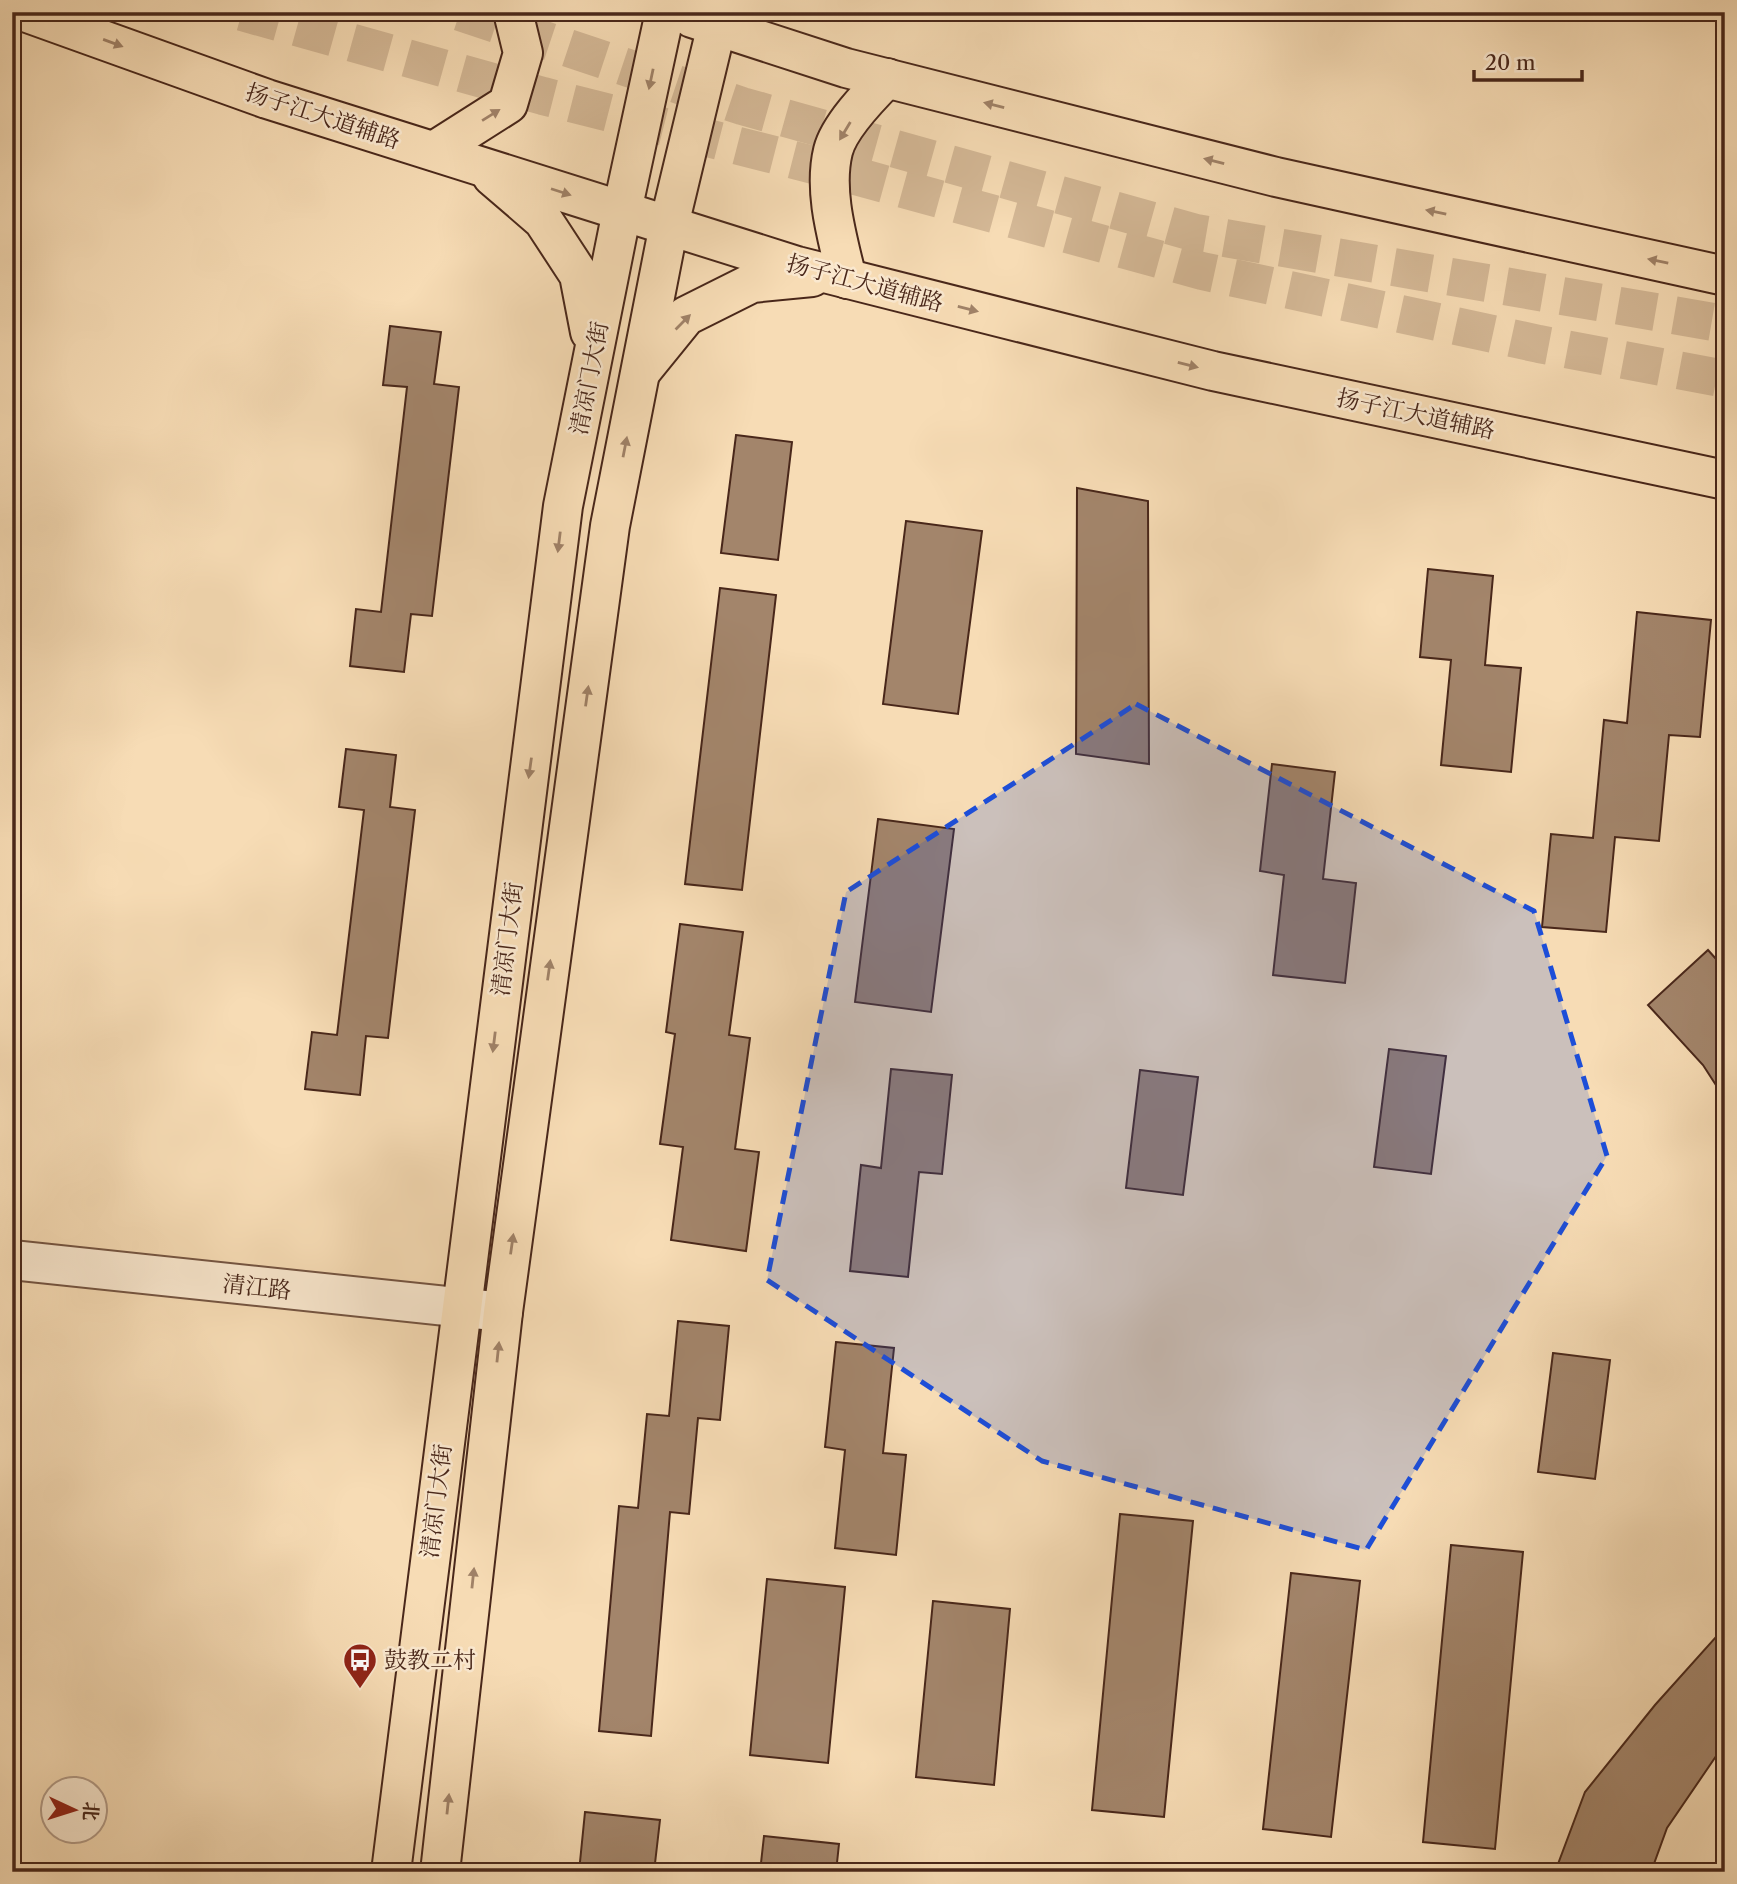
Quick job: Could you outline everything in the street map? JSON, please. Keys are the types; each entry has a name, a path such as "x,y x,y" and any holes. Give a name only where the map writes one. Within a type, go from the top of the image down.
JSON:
{"main road":[{"name":"扬子江大道辅路","path":"25,12 267,99 839,277 1213,372 1725,480"},
{"path":"434,151 508,104 523,53 513,12"},
{"name":"清凉门大街","path":"391,1872 460,1309 567,490 622,211 665,12"},
{"path":"672,12 846,68 1276,177 1725,276"},
{"name":"清凉门大街","path":"440,1872 503,1312 615,499 669,225 717,25"},
{"path":"640,374 686,316 752,284 839,277 833,213 833,150 859,107 887,78"},
{"path":"480,166 544,220 579,275 594,355"},
{"path":"567,490 615,499"}],"street":[{"name":"清江路","path":"12,1260 503,1312"}],"highlighted area":[{"path":"1136,704 1534,911 1607,1156 1366,1550 1042,1461 767,1280 846,892"}],"building":[{"path":"390,326 441,332 434,384 459,387 432,616 411,614 404,672 350,666 356,609 381,612 407,387 383,385"},
{"path":"736,435 792,442 778,560 721,553"},
{"path":"1077,488 1148,501 1149,764 1076,754"},
{"path":"906,521 982,531 958,714 883,704"},
{"path":"1428,569 1493,576 1485,665 1521,668 1511,772 1441,765 1451,660 1420,657"},
{"path":"720,588 776,595 742,890 685,884"},
{"path":"1637,612 1711,620 1700,737 1669,735 1659,841 1615,837 1606,932 1542,927 1551,834 1593,838 1604,720 1627,723"},
{"path":"346,749 396,755 390,807 415,810 388,1038 366,1036 360,1095 305,1089 312,1032 337,1035 364,810 339,807"},
{"path":"1272,764 1335,772 1323,879 1356,883 1345,983 1273,975 1284,875 1260,871"},
{"path":"878,819 954,829 931,1012 855,1002"},
{"path":"680,924 743,932 729,1035 750,1038 735,1149 759,1152 746,1251 671,1240 683,1147 660,1144 675,1034 666,1032"},
{"path":"1708,950 1725,969 1725,1099 1703,1065 1648,1005"},
{"path":"1389,1049 1446,1056 1431,1174 1374,1167"},
{"path":"891,1069 952,1075 942,1174 919,1172 908,1277 850,1271 861,1165 881,1168"},
{"path":"1140,1070 1198,1077 1183,1195 1126,1188"},
{"path":"678,1321 729,1326 720,1420 698,1418 689,1514 670,1512 651,1736 599,1731 619,1506 638,1508 647,1414 669,1416"},
{"path":"836,1342 894,1348 883,1453 906,1455 896,1555 835,1548 845,1450 825,1447"},
{"path":"1553,1353 1610,1360 1595,1479 1538,1472"},
{"path":"1120,1514 1193,1521 1164,1817 1092,1810"},
{"path":"1451,1545 1523,1552 1495,1849 1423,1842"},
{"path":"1291,1573 1360,1581 1331,1837 1263,1829"},
{"path":"767,1579 845,1587 828,1763 750,1755"},
{"path":"933,1601 1010,1609 994,1785 916,1777"},
{"path":"1715,1638 1725,1646 1725,1743 1667,1828 1651,1872 1555,1872 1585,1792 1655,1705"},
{"path":"585,1812 660,1820 654,1872 579,1872"},
{"path":"764,1836 839,1844 836,1872 760,1872"},
{"path":"1040,1866 1093,1872 1040,1872"}],"tunnel":[{"path":"242,12 543,96 837,171 1202,271 1539,344 1725,379"},
{"path":"460,12 742,106 1196,233 1725,324"}],"place":[{"name":"鼓教二村","path":"360,1690"}]}
